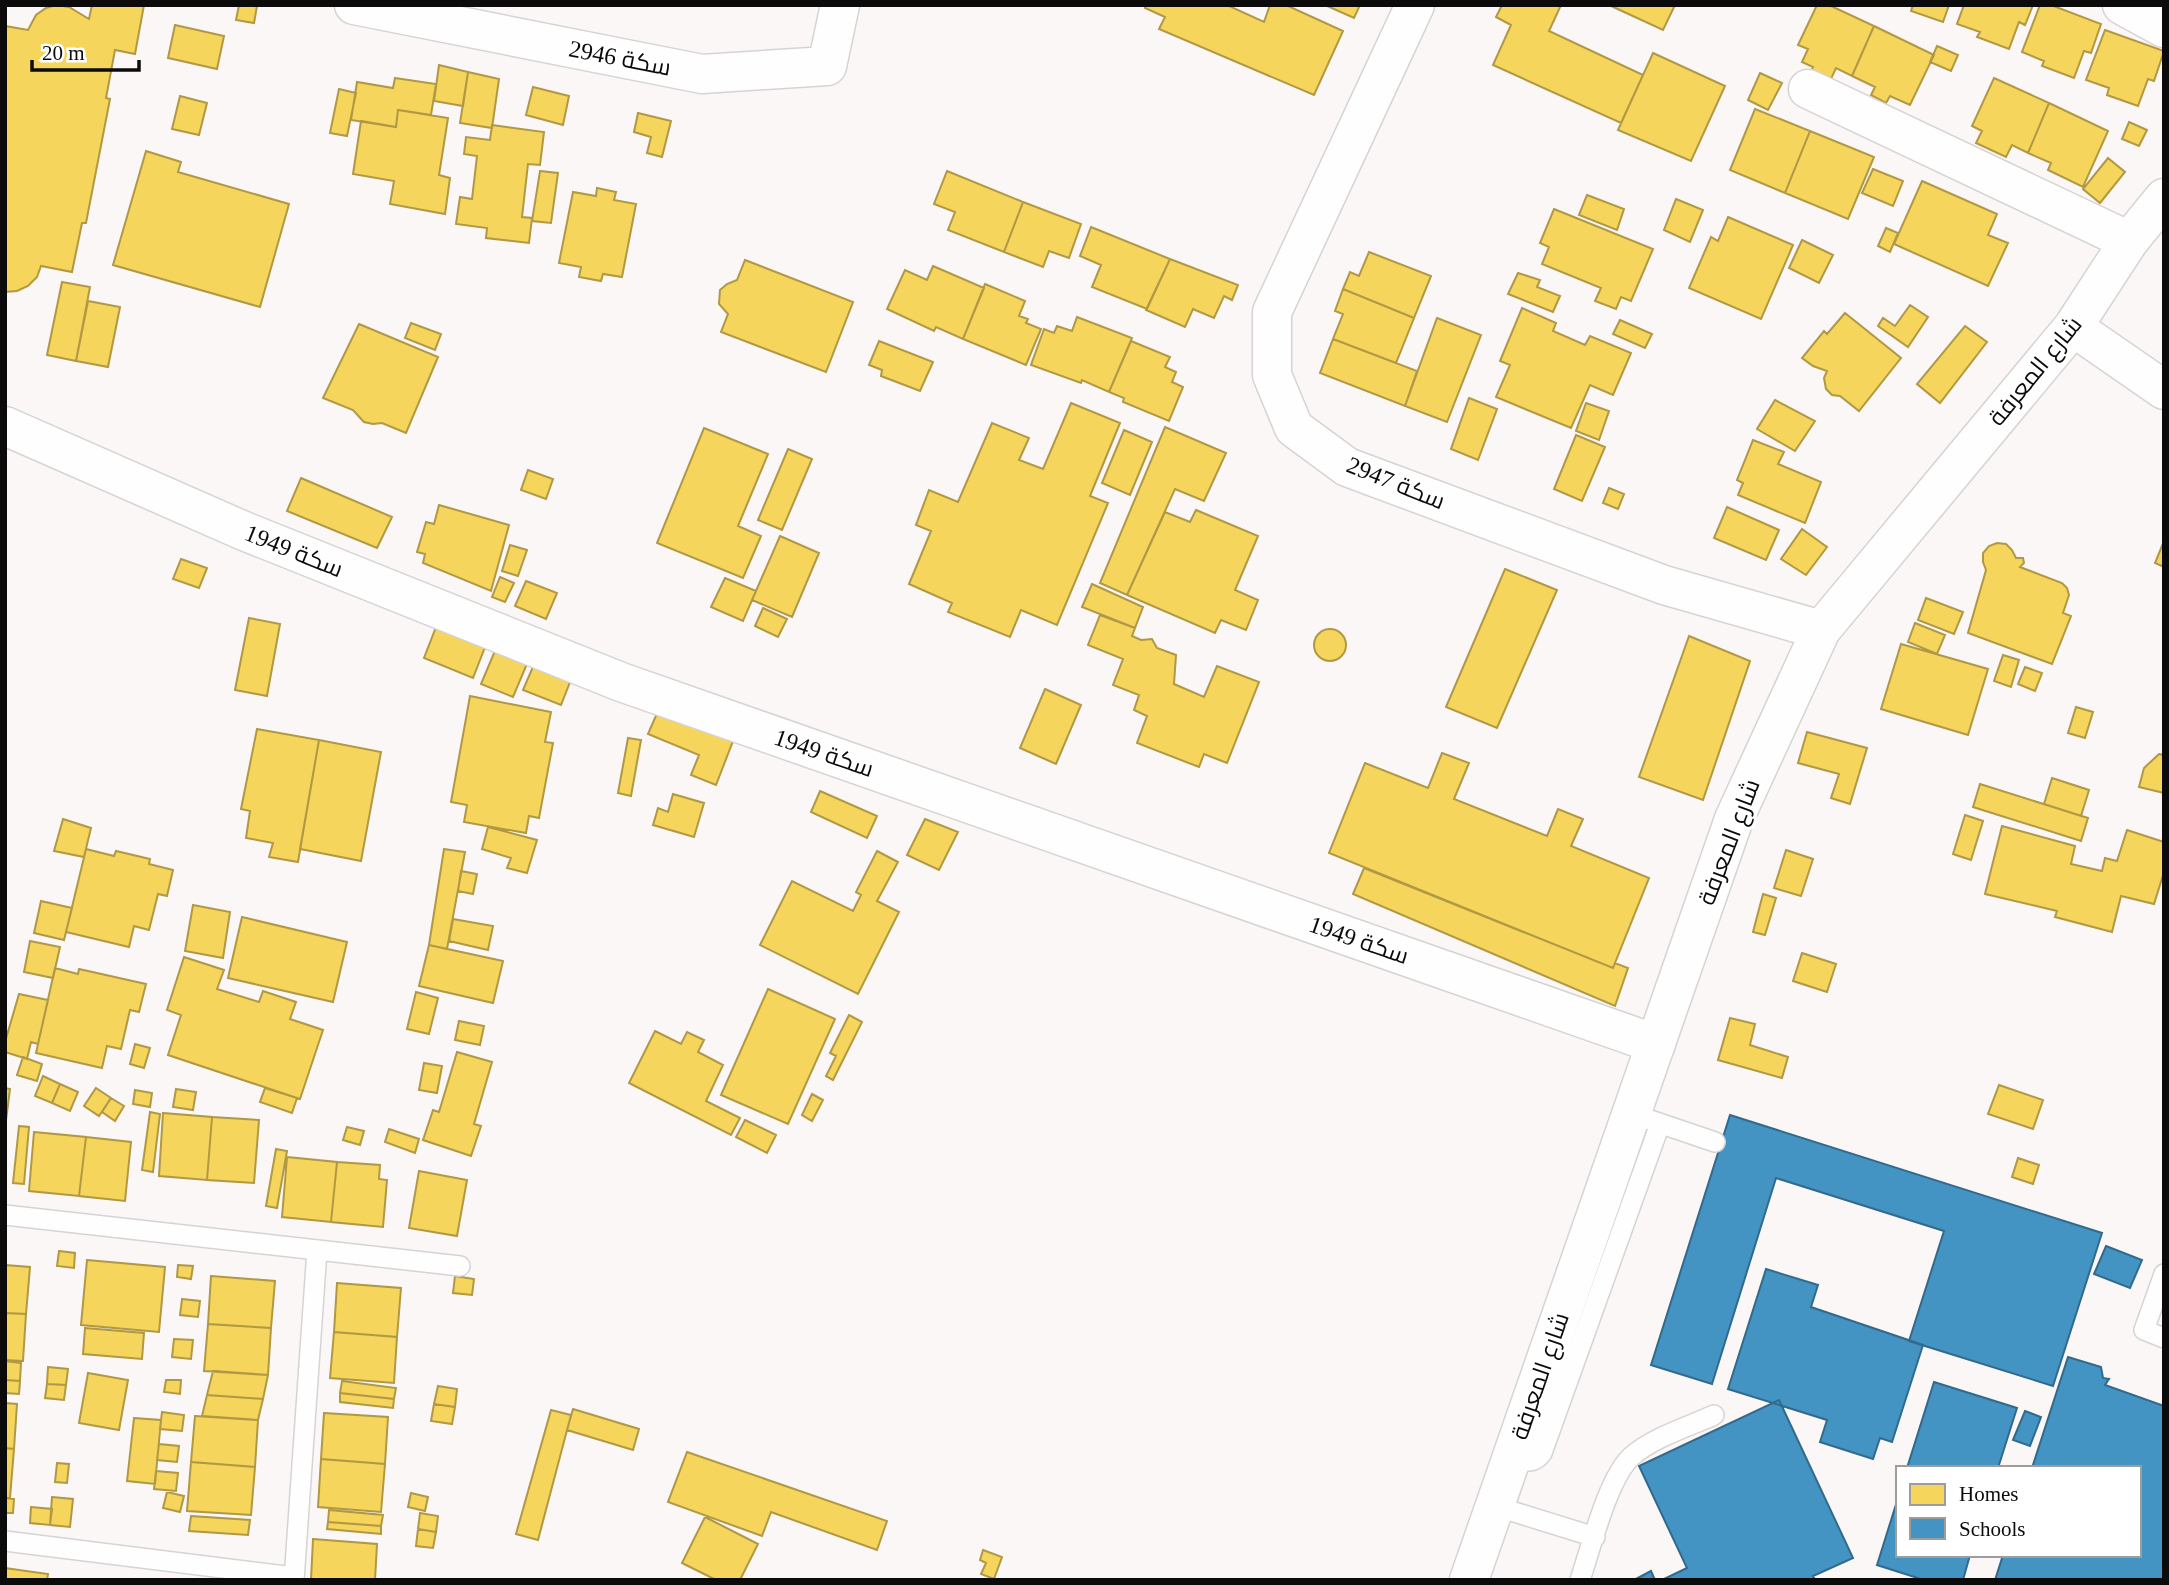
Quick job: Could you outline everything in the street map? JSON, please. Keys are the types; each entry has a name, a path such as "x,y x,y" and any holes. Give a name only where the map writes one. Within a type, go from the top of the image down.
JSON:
{"street":[{"name":"سكة 2946","path":"354,5 702,74 827,66 840,5"},
{"name":"سكة 2947","path":"1415,5 1272,312 1272,375 1294,428 1347,467 1664,585 1821,631"},
{"path":"2122,5 2164,27"},
{"path":"1808,89 2129,241"},
{"name":"شارع المعرفة","path":"1469,1580 1512,1458 1646,1119 1656,1044 1734,820 1821,631 2073,327 2129,241 2164,198"},
{"path":"2073,327 2164,390"},
{"name":"سكة 1949","path":"5,426 244,531 621,682 1656,1044"}],"lane":[{"path":"1646,1119 1715,1142"},
{"path":"5,1215 460,1266"},
{"path":"5,1541 294,1578 317,1250"},
{"path":"2164,1274 2144,1330 2164,1338"},
{"path":"1580,1580 1614,1484 1626,1462 1643,1447 1714,1415"},
{"path":"1495,1506 1595,1537"}],"building: Homes":[{"path":"56,5 69,7 89,19 92,5 144,5 135,54 115,50 106,98 110,99 86,223 82,223 72,272 41,266 37,277 28,286 5,292 5,26 28,30 36,15"},
{"path":"239,5 257,6 254,23 236,20"},
{"path":"1146,5 1227,5 1264,22 1270,5 1286,5 1343,31 1314,95 1159,29 1165,17 1145,8"},
{"path":"1325,5 1360,5 1354,18"},
{"path":"1502,5 1561,5 1549,31 1643,75 1621,123 1493,65 1511,25 1496,17"},
{"path":"1609,5 1675,5 1663,30"},
{"path":"1817,5 1829,5 1874,26 1852,76 1836,68 1830,81 1811,72 1813,67 1802,62 1808,49 1798,45"},
{"path":"1913,5 1949,5 1943,22 1911,11"},
{"path":"1964,5 2033,5 2025,25 2019,22 2009,49 1977,37 1980,32 1957,24"},
{"path":"2040,5 2051,5 2101,24 2091,53 2084,51 2074,78 2042,66 2044,61 2022,52"},
{"path":"175,25 224,36 217,69 168,58"},
{"path":"1874,26 1934,55 1910,105 1890,96 1886,103 1871,95 1875,87 1852,76"},
{"path":"2105,30 2164,51 2154,81 2148,79 2138,106 2107,95 2109,88 2086,80"},
{"path":"1937,46 1958,55 1951,71 1930,62"},
{"path":"1653,53 1725,86 1691,161 1618,130"},
{"path":"439,65 468,72 463,106 434,101"},
{"path":"468,72 499,79 492,128 460,123"},
{"path":"1760,73 1782,83 1768,110 1748,100"},
{"path":"395,78 436,84 431,115 398,110 396,127 351,120 357,82 393,88"},
{"path":"1994,78 2049,103 2028,153 2012,145 2006,157 1976,143 1982,131 1972,126"},
{"path":"533,87 569,96 563,125 526,115"},
{"path":"339,89 356,93 347,136 330,133"},
{"path":"180,96 207,103 199,135 172,129"},
{"path":"2049,103 2108,131 2083,187 2048,170 2051,163 2028,153"},
{"path":"1755,109 1810,131 1785,193 1730,170"},
{"path":"398,110 448,118 439,175 450,178 445,214 390,204 394,181 353,174 361,121 396,127"},
{"path":"638,113 671,121 662,157 647,153 651,137 634,132"},
{"path":"2129,122 2147,130 2139,146 2122,139"},
{"path":"492,125 544,132 540,165 528,164 522,217 532,218 529,243 486,238 487,228 456,224 460,197 472,199 477,156 464,154 466,137 490,140"},
{"path":"1810,131 1874,157 1848,219 1785,193"},
{"path":"146,151 181,162 178,172 289,204 260,307 113,265"},
{"path":"2108,158 2125,172 2100,203 2083,189"},
{"path":"1873,169 1903,181 1893,206 1862,193"},
{"path":"540,171 558,173 551,223 532,221"},
{"path":"947,171 1023,202 1004,252 948,230 955,212 934,204"},
{"path":"1922,181 1997,214 1988,235 2008,243 1988,286 1894,244"},
{"path":"597,188 616,192 614,200 636,204 622,277 603,274 601,281 579,277 581,267 559,263 573,192 596,196"},
{"path":"1587,195 1624,209 1617,230 1579,215"},
{"path":"1676,199 1703,210 1690,242 1664,230"},
{"path":"1023,202 1081,224 1069,258 1049,251 1043,267 1004,252"},
{"path":"1554,209 1653,249 1631,301 1621,297 1616,309 1595,301 1601,288 1542,264 1549,247 1540,243"},
{"path":"1728,217 1793,245 1761,319 1689,288 1711,237 1718,241"},
{"path":"1091,227 1170,259 1147,309 1092,287 1101,265 1080,256"},
{"path":"1886,228 1898,233 1890,252 1878,246"},
{"path":"1802,240 1833,255 1819,283 1789,268"},
{"path":"1369,252 1431,276 1414,318 1343,289 1350,272 1359,276"},
{"path":"1170,259 1238,285 1232,300 1224,296 1214,318 1193,309 1185,327 1146,310"},
{"path":"745,260 853,302 826,372 721,332 728,314 719,304 720,290 737,280"},
{"path":"933,266 984,288 963,339 936,327 934,331 887,309 905,270 927,280"},
{"path":"1518,273 1540,280 1537,287 1560,296 1553,312 1508,294"},
{"path":"62,282 90,287 76,361 47,355"},
{"path":"985,284 1025,301 1019,316 1028,319 1026,323 1041,329 1026,365 963,339"},
{"path":"1343,289 1414,318 1396,363 1333,339 1343,314 1335,311"},
{"path":"88,301 120,307 108,367 76,361"},
{"path":"1910,305 1928,317 1908,347 1878,326 1883,318 1895,326"},
{"path":"1522,308 1556,323 1553,331 1585,345 1590,336 1631,353 1613,395 1590,385 1571,428 1496,397 1510,365 1500,361"},
{"path":"1845,313 1901,358 1859,411 1826,389 1824,378 1827,371 1802,358 1824,331 1827,334"},
{"path":"1077,317 1132,338 1109,392 1082,380 1081,383 1031,365 1044,329 1054,333 1057,326 1072,331"},
{"path":"1437,318 1481,335 1447,422 1405,406"},
{"path":"1620,320 1652,334 1645,348 1613,334"},
{"path":"411,323 441,334 435,350 405,338"},
{"path":"359,324 438,357 406,433 382,423 364,422 353,410 323,398"},
{"path":"1965,326 1987,342 1940,403 1917,384"},
{"path":"1333,339 1417,371 1405,406 1320,373"},
{"path":"879,341 933,362 920,391 881,376 882,370 869,365"},
{"path":"1131,341 1170,357 1165,367 1176,372 1172,382 1183,387 1169,421 1123,402 1124,398 1109,392"},
{"path":"1469,398 1497,409 1478,460 1451,449"},
{"path":"1775,400 1815,421 1795,451 1757,429"},
{"path":"1071,403 1120,423 1090,496 1108,503 1057,625 1021,610 1010,637 948,612 952,603 909,584 931,531 916,525 929,490 958,502 992,423 1029,438 1019,460 1043,469"},
{"path":"1586,403 1609,411 1599,440 1576,431"},
{"path":"1165,427 1226,453 1204,501 1175,489 1127,595 1100,583"},
{"path":"704,428 768,454 738,526 761,536 743,578 657,543"},
{"path":"1124,430 1152,442 1130,495 1102,483"},
{"path":"1576,435 1605,447 1582,501 1554,489"},
{"path":"1753,440 1784,452 1778,464 1821,482 1805,523 1738,495 1743,483 1737,480"},
{"path":"788,449 812,459 782,530 758,520"},
{"path":"528,470 553,479 546,499 521,490"},
{"path":"301,478 392,517 377,548 287,511"},
{"path":"1609,488 1624,494 1618,509 1603,503"},
{"path":"439,505 509,525 491,591 423,563 425,554 417,552 426,522 434,524"},
{"path":"1727,507 1779,530 1766,560 1714,538"},
{"path":"1196,510 1258,536 1235,590 1258,600 1246,630 1221,620 1215,633 1127,595 1165,512 1190,522"},
{"path":"1802,529 1827,547 1806,575 1781,559"},
{"path":"780,536 819,553 792,617 752,600"},
{"path":"2164,541 2164,567 2155,563"},
{"path":"2006,544 2016,558 2023,558 2024,563 2020,567 2062,583 2067,588 2069,595 2063,613 2071,616 2052,664 1968,633 1986,570 1983,553 1989,546"},
{"path":"510,545 527,550 518,576 502,571"},
{"path":"181,559 207,568 199,588 173,579"},
{"path":"1505,569 1557,590 1497,728 1446,707"},
{"path":"500,577 514,583 505,602 492,597"},
{"path":"725,578 756,591 743,621 711,607"},
{"path":"526,581 557,593 546,619 515,606"},
{"path":"1092,584 1143,607 1135,628 1082,607"},
{"path":"1926,598 1963,612 1954,634 1918,620"},
{"path":"763,608 787,619 778,637 755,626"},
{"path":"1100,615 1135,628 1132,636 1141,640 1152,639 1157,648 1176,655 1174,684 1204,697 1217,666 1259,682 1227,763 1204,754 1199,767 1137,743 1147,716 1134,710 1139,695 1113,685 1123,659 1088,645"},
{"path":"249,618 280,624 267,696 235,690"},
{"path":"438,622 487,642 473,678 424,658"},
{"path":"1915,623 1945,635 1937,654 1908,642"},
{"path":"1330,629 1342,633 1346,645 1342,657 1330,661 1318,657 1314,645 1318,633"},
{"path":"1689,636 1750,661 1703,800 1639,777"},
{"path":"1901,644 1988,669 1968,735 1881,709"},
{"path":"497,646 529,659 513,697 481,684"},
{"path":"2003,655 2019,660 2011,687 1994,681"},
{"path":"535,662 572,677 561,705 523,690"},
{"path":"2025,667 2042,673 2035,691 2018,684"},
{"path":"1045,689 1081,705 1056,764 1020,748"},
{"path":"470,696 551,712 545,742 553,743 539,818 529,816 526,833 464,822 467,805 451,802"},
{"path":"2076,707 2093,712 2085,738 2068,733"},
{"path":"658,711 733,741 716,785 691,775 699,755 648,734"},
{"path":"257,729 319,740 298,862 269,857 273,843 246,838 250,811 241,809"},
{"path":"1807,732 1867,748 1850,804 1831,798 1839,774 1798,763"},
{"path":"628,738 641,740 631,796 618,793"},
{"path":"319,740 381,752 361,861 300,849"},
{"path":"1442,753 1469,763 1454,799 1547,836 1558,809 1583,819 1571,846 1649,878 1613,968 1329,853 1365,763 1428,788"},
{"path":"2159,754 2164,755 2164,793 2139,787 2144,768"},
{"path":"2052,778 2089,790 2081,816 2044,804"},
{"path":"1980,784 2088,818 2081,841 1973,807"},
{"path":"820,791 877,816 867,838 811,812"},
{"path":"673,794 704,803 694,837 653,825 658,808 668,812"},
{"path":"1965,815 1983,821 1971,860 1953,854"},
{"path":"63,819 91,828 84,857 54,851"},
{"path":"925,819 958,832 939,870 907,855"},
{"path":"2002,826 2075,846 2071,864 2102,871 2105,858 2117,861 2127,830 2164,842 2164,872 2154,904 2121,896 2112,932 2055,917 2057,911 1985,894"},
{"path":"488,827 537,840 527,873 507,868 511,858 482,849"},
{"path":"86,849 114,856 116,851 150,859 149,864 173,870 167,896 158,894 149,930 134,926 129,947 66,932"},
{"path":"444,849 465,852 447,949 429,945"},
{"path":"1786,850 1813,859 1801,896 1774,888"},
{"path":"877,851 898,862 877,901 899,912 858,994 760,945 792,881 853,911 861,895 856,892"},
{"path":"1364,868 1613,968 1615,963 1628,968 1615,1006 1353,894"},
{"path":"461,871 477,874 473,894 458,891"},
{"path":"1763,894 1776,898 1765,935 1753,932"},
{"path":"41,901 72,908 64,940 34,933"},
{"path":"193,905 230,912 223,958 185,951"},
{"path":"242,917 347,942 333,1002 228,978"},
{"path":"453,919 493,926 488,950 449,941"},
{"path":"30,941 60,947 53,978 24,972"},
{"path":"429,945 503,961 493,1003 419,986"},
{"path":"1802,953 1836,964 1827,992 1793,981"},
{"path":"184,957 224,970 217,989 259,1002 263,991 296,1002 290,1019 323,1030 300,1099 168,1055 181,1015 167,1010"},
{"path":"55,968 78,974 79,969 146,984 139,1012 130,1010 121,1049 107,1046 102,1068 36,1053"},
{"path":"768,989 835,1019 788,1124 721,1095"},
{"path":"416,992 438,998 429,1034 407,1029"},
{"path":"19,994 48,1000 38,1044 31,1042 27,1059 5,1052 5,1042"},
{"path":"849,1015 862,1022 833,1080 826,1076 836,1056 830,1053"},
{"path":"1730,1018 1755,1024 1750,1045 1788,1057 1782,1078 1718,1060"},
{"path":"459,1021 484,1026 480,1045 455,1040"},
{"path":"655,1031 681,1044 687,1032 704,1040 698,1052 723,1065 706,1101 740,1118 731,1135 629,1083"},
{"path":"135,1044 150,1048 144,1068 130,1064"},
{"path":"457,1052 492,1062 474,1124 481,1126 471,1156 423,1140 433,1110 439,1112"},
{"path":"23,1057 42,1064 37,1081 17,1075"},
{"path":"424,1063 442,1066 437,1093 419,1090"},
{"path":"43,1076 60,1084 52,1103 35,1096"},
{"path":"60,1084 78,1092 70,1111 52,1103"},
{"path":"1999,1085 2043,1100 2033,1129 1988,1114"},
{"path":"5,1088 10,1089 5,1128"},
{"path":"96,1088 111,1098 99,1116 84,1106"},
{"path":"265,1088 297,1098 292,1113 260,1102"},
{"path":"176,1089 196,1092 193,1110 173,1107"},
{"path":"135,1090 152,1093 150,1107 133,1104"},
{"path":"812,1094 823,1100 812,1121 802,1115"},
{"path":"111,1098 124,1106 115,1121 102,1112"},
{"path":"150,1112 160,1114 153,1172 142,1170"},
{"path":"163,1113 212,1117 207,1180 159,1176"},
{"path":"212,1117 259,1120 254,1183 207,1180"},
{"path":"745,1120 776,1135 767,1153 736,1137"},
{"path":"19,1126 29,1127 24,1184 13,1183"},
{"path":"347,1127 364,1131 360,1145 343,1140"},
{"path":"389,1129 419,1139 415,1153 385,1142"},
{"path":"34,1132 86,1137 79,1196 29,1191"},
{"path":"86,1137 131,1142 125,1201 79,1196"},
{"path":"276,1149 287,1151 277,1208 266,1206"},
{"path":"287,1157 337,1162 331,1222 282,1217"},
{"path":"2018,1158 2039,1165 2033,1184 2012,1177"},
{"path":"337,1162 380,1165 379,1179 387,1180 383,1227 331,1222"},
{"path":"419,1171 467,1180 457,1236 409,1228"},
{"path":"59,1251 75,1253 74,1268 57,1266"},
{"path":"87,1260 165,1267 159,1332 81,1325"},
{"path":"5,1265 30,1267 26,1314 5,1313"},
{"path":"178,1265 193,1266 191,1279 177,1277"},
{"path":"211,1276 275,1281 271,1328 208,1324"},
{"path":"455,1276 474,1279 472,1295 453,1293"},
{"path":"337,1283 401,1288 397,1337 334,1332"},
{"path":"182,1299 200,1301 198,1317 180,1315"},
{"path":"5,1313 26,1314 23,1361 5,1360"},
{"path":"208,1324 271,1328 268,1375 204,1371"},
{"path":"85,1328 144,1333 142,1359 83,1354"},
{"path":"334,1332 397,1337 394,1383 330,1378"},
{"path":"174,1339 193,1340 191,1359 172,1357"},
{"path":"5,1361 21,1363 20,1381 5,1380"},
{"path":"48,1367 68,1369 66,1385 47,1384"},
{"path":"213,1371 268,1375 263,1399 207,1395"},
{"path":"88,1373 128,1380 119,1430 79,1423"},
{"path":"5,1380 20,1381 19,1394 5,1393"},
{"path":"166,1380 181,1380 180,1394 164,1392"},
{"path":"342,1381 396,1388 394,1399 340,1393"},
{"path":"47,1384 66,1385 64,1400 45,1398"},
{"path":"438,1386 457,1389 455,1407 434,1404"},
{"path":"340,1393 394,1399 393,1408 340,1402"},
{"path":"207,1395 263,1399 258,1420 202,1416"},
{"path":"5,1403 17,1404 14,1449 5,1448"},
{"path":"434,1404 455,1407 452,1424 431,1421"},
{"path":"573,1409 639,1429 633,1450 567,1430"},
{"path":"551,1410 571,1415 538,1540 516,1534"},
{"path":"162,1412 184,1415 182,1431 160,1429"},
{"path":"324,1413 388,1417 385,1464 321,1459"},
{"path":"195,1416 258,1420 255,1467 191,1462"},
{"path":"134,1418 161,1420 155,1484 127,1481"},
{"path":"159,1444 179,1446 177,1462 157,1460"},
{"path":"5,1448 14,1449 10,1498 5,1498"},
{"path":"687,1452 887,1521 877,1550 771,1512 762,1536 668,1502"},
{"path":"321,1459 385,1464 381,1512 318,1507"},
{"path":"191,1462 255,1467 251,1515 187,1511"},
{"path":"57,1463 69,1464 67,1483 55,1482"},
{"path":"156,1471 178,1473 176,1491 154,1489"},
{"path":"167,1492 184,1496 180,1512 163,1508"},
{"path":"411,1493 428,1497 425,1511 408,1507"},
{"path":"52,1497 73,1499 70,1527 50,1525"},
{"path":"5,1498 14,1499 13,1513 5,1513"},
{"path":"31,1507 52,1509 50,1525 30,1523"},
{"path":"329,1510 383,1515 381,1526 328,1522"},
{"path":"420,1513 438,1516 436,1532 418,1529"},
{"path":"191,1516 250,1520 248,1535 189,1531"},
{"path":"705,1517 758,1544 740,1580 716,1580 682,1563"},
{"path":"328,1522 381,1526 381,1534 327,1529"},
{"path":"418,1529 436,1532 433,1548 416,1546"},
{"path":"313,1539 377,1544 375,1580 311,1580"},
{"path":"983,1550 1002,1557 994,1579 981,1574 986,1563 980,1560"},
{"path":"5,1568 48,1574 47,1580 5,1580"}],"building: Schools":[{"path":"1730,1115 2102,1233 2053,1386 1909,1341 1944,1231 1776,1178 1712,1384 1651,1365"},
{"path":"2106,1246 2142,1260 2130,1288 2094,1274"},
{"path":"1766,1269 1818,1285 1811,1307 1923,1345 1892,1442 1880,1438 1873,1459 1820,1442 1827,1420 1728,1389"},
{"path":"2068,1357 2101,1367 2103,1378 2109,1379 2105,1385 2164,1406 2164,1580 1995,1580 2002,1557 2141,1557 2141,1466 2033,1466"},
{"path":"1934,1382 2017,1408 1999,1466 1908,1466"},
{"path":"1779,1400 1853,1558 1813,1576 1815,1580 1662,1580 1687,1568 1639,1466"},
{"path":"2025,1411 2041,1417 2030,1446 2013,1440"},
{"path":"1896,1504 1896,1557 1969,1557 1963,1580 1924,1580 1877,1565"},
{"path":"1651,1571 1655,1580 1634,1580"}]}
